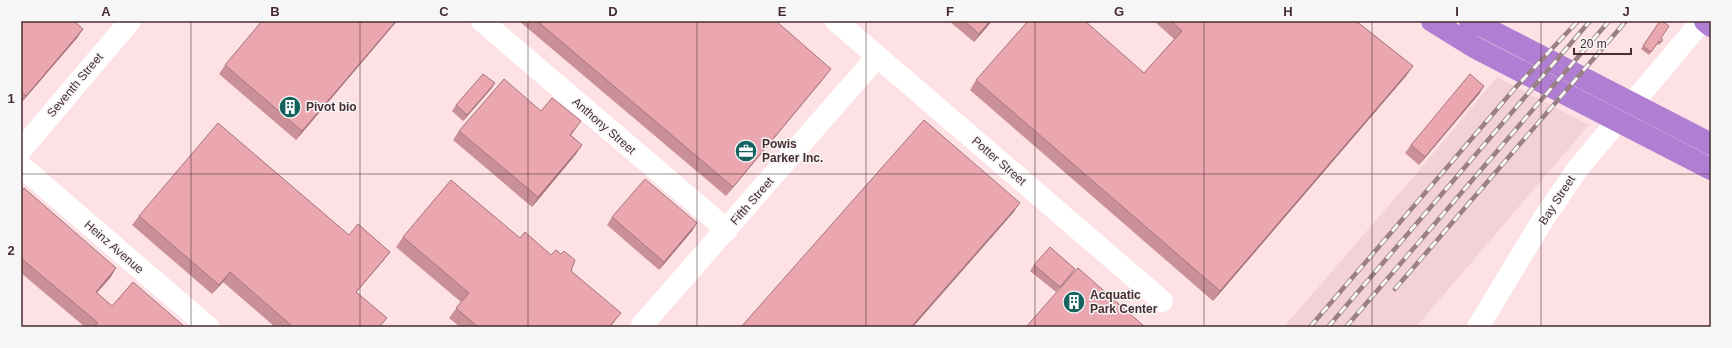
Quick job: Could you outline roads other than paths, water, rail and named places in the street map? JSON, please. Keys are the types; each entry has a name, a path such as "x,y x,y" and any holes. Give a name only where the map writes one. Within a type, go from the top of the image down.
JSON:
{"highway":[{"path":"1432,21 1474,47 1711,169"},
{"path":"1470,21 1711,144"},
{"path":"1704,21 1711,26"}],"street":[{"name":"Seventh Street","path":"21,150 130,21"},
{"name":"Anthony Street","path":"482,21 726,230"},
{"name":"Potter Street","path":"836,21 1162,301"},
{"name":"Bay Street","path":"1478,327 1554,203 1579,167 1704,21"},
{"name":"Fifth Street","path":"642,324 877,57"},
{"name":"Heinz Avenue","path":"21,166 208,327"}],"railway":[{"path":"1310,327 1516,87 1578,21"},
{"path":"1328,327 1590,21"},
{"path":"1346,327 1609,21"},
{"path":"1395,289 1626,21"}],"place":[{"name":"Pivot bio","path":"290,107"},
{"name":"Powis Parker Inc.","path":"746,151"},
{"name":"Acquatic Park Center","path":"1074,302"}]}
